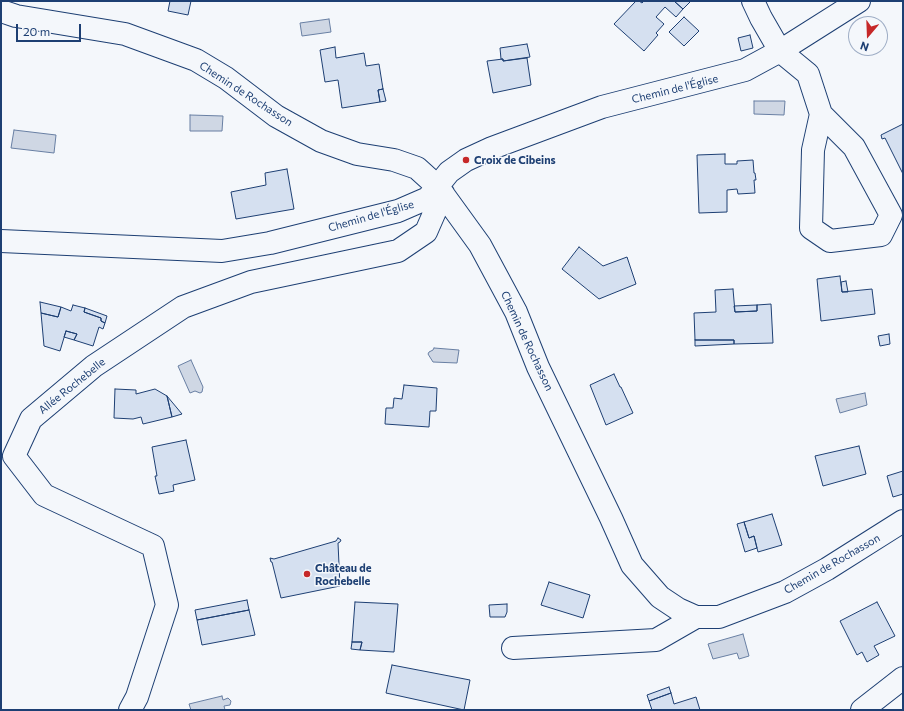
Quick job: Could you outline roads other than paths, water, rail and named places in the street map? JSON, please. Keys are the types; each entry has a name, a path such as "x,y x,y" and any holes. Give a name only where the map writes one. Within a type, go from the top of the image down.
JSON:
{"street":[{"path":"753,1 780,51 808,74 821,114 854,147 891,215 881,235 830,242 811,228 813,150 821,114"},
{"name":"Chemin de l'Église","path":"1,242 222,251 270,243 398,211 428,198 440,190 450,172 466,160 492,148 602,107 745,70 780,51 859,1"},
{"name":"Chemin de Rochasson","path":"1,11 16,16 125,34 196,60 226,78 276,116 321,140 357,154 394,160 417,168 440,190 480,246 516,312 538,367 632,565 660,597 678,609 696,617 720,617 785,592 827,569 903,521"},
{"name":"Allée Rochebelle","path":"130,710 137,697 167,605 153,546 44,495 14,456 31,418 94,366 183,307 251,282 398,251 426,232 440,190"},
{"path":"513,648 656,640 696,617"},
{"path":"862,710 903,678"}],"place":[{"name":"Croix de Cibeins","path":"466,160"},
{"name":"Château de Rochebelle","path":"307,574"}]}
